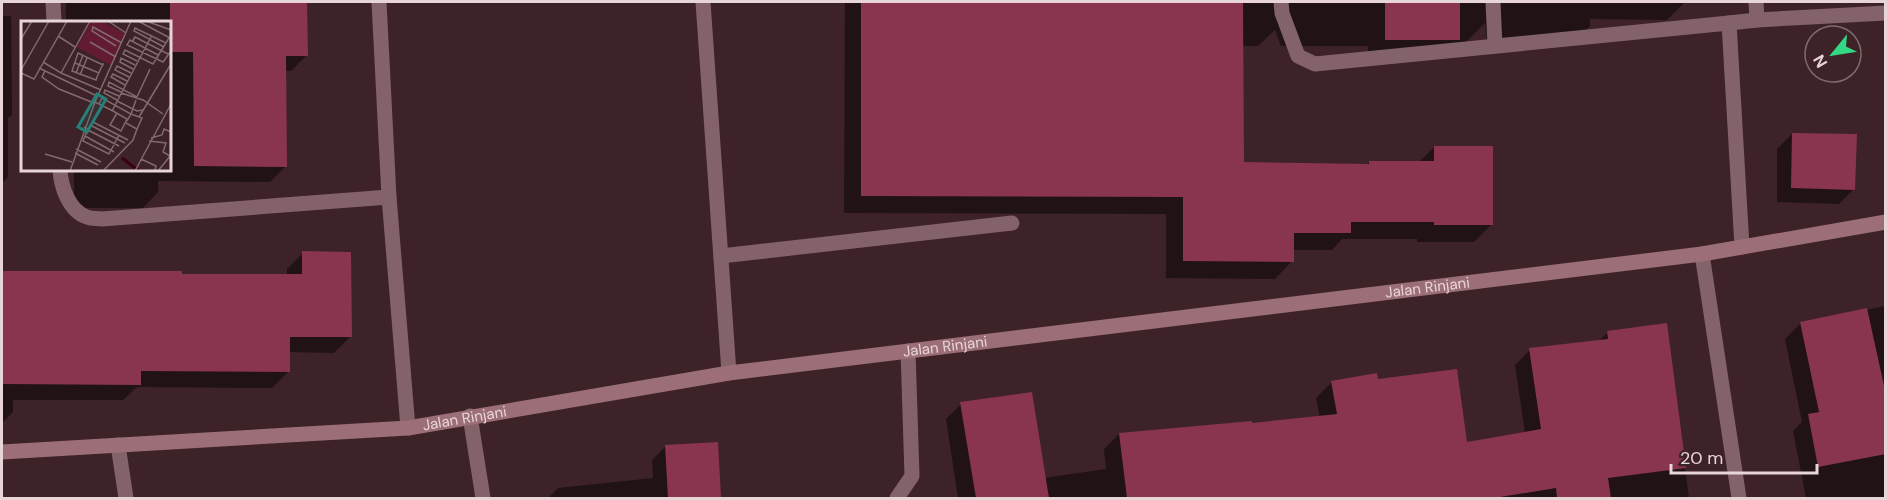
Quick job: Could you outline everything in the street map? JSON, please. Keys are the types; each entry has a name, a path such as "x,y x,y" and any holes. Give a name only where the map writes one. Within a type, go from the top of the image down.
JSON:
{"street":[{"path":"53,2 54,21"},
{"path":"379,2 389,197 408,428"},
{"path":"703,2 729,373"},
{"path":"1281,2 1282,14 1298,56 1315,64 1729,23 1849,8 1886,13"},
{"path":"1493,2 1495,46"},
{"path":"1756,2 1757,20"},
{"path":"1729,23 1742,247"},
{"path":"60,171 61,182 71,205 87,217 102,219 389,197"},
{"name":"Jalan Rinjani","path":"2,452 408,428 729,373 1702,254 1886,222"},
{"path":"721,256 1012,223"},
{"path":"1702,254 1740,498"},
{"path":"897,498 912,476 908,351"},
{"path":"470,416 483,498"},
{"path":"118,445 126,498"}],"building":[{"path":"170,2 307,2 308,56 286,56 287,167 194,166 193,52 171,52"},
{"path":"861,2 1243,2 1244,162 1369,164 1369,161 1434,161 1434,146 1493,146 1493,225 1351,222 1351,233 1294,233 1294,262 1183,261 1183,197 861,196"},
{"path":"1385,2 1460,2 1460,40 1385,40"},
{"path":"1792,133 1857,134 1855,190 1791,188"},
{"path":"302,251 351,252 352,337 290,337 290,372 141,371 141,385 2,384 2,271 302,274"},
{"path":"1867,308 1886,395 1886,454 1818,467 1808,414 1819,412 1800,322"},
{"path":"1667,323 1686,468 1608,478 1611,498 1557,498 1556,488 1494,498 1127,498 1119,433 1337,414 1331,381 1377,373 1378,379 1457,369 1467,442 1541,429 1529,348 1608,339 1607,331"},
{"path":"1032,392 1049,498 976,498 960,402"},
{"path":"718,442 721,498 668,498 665,445"}]}
